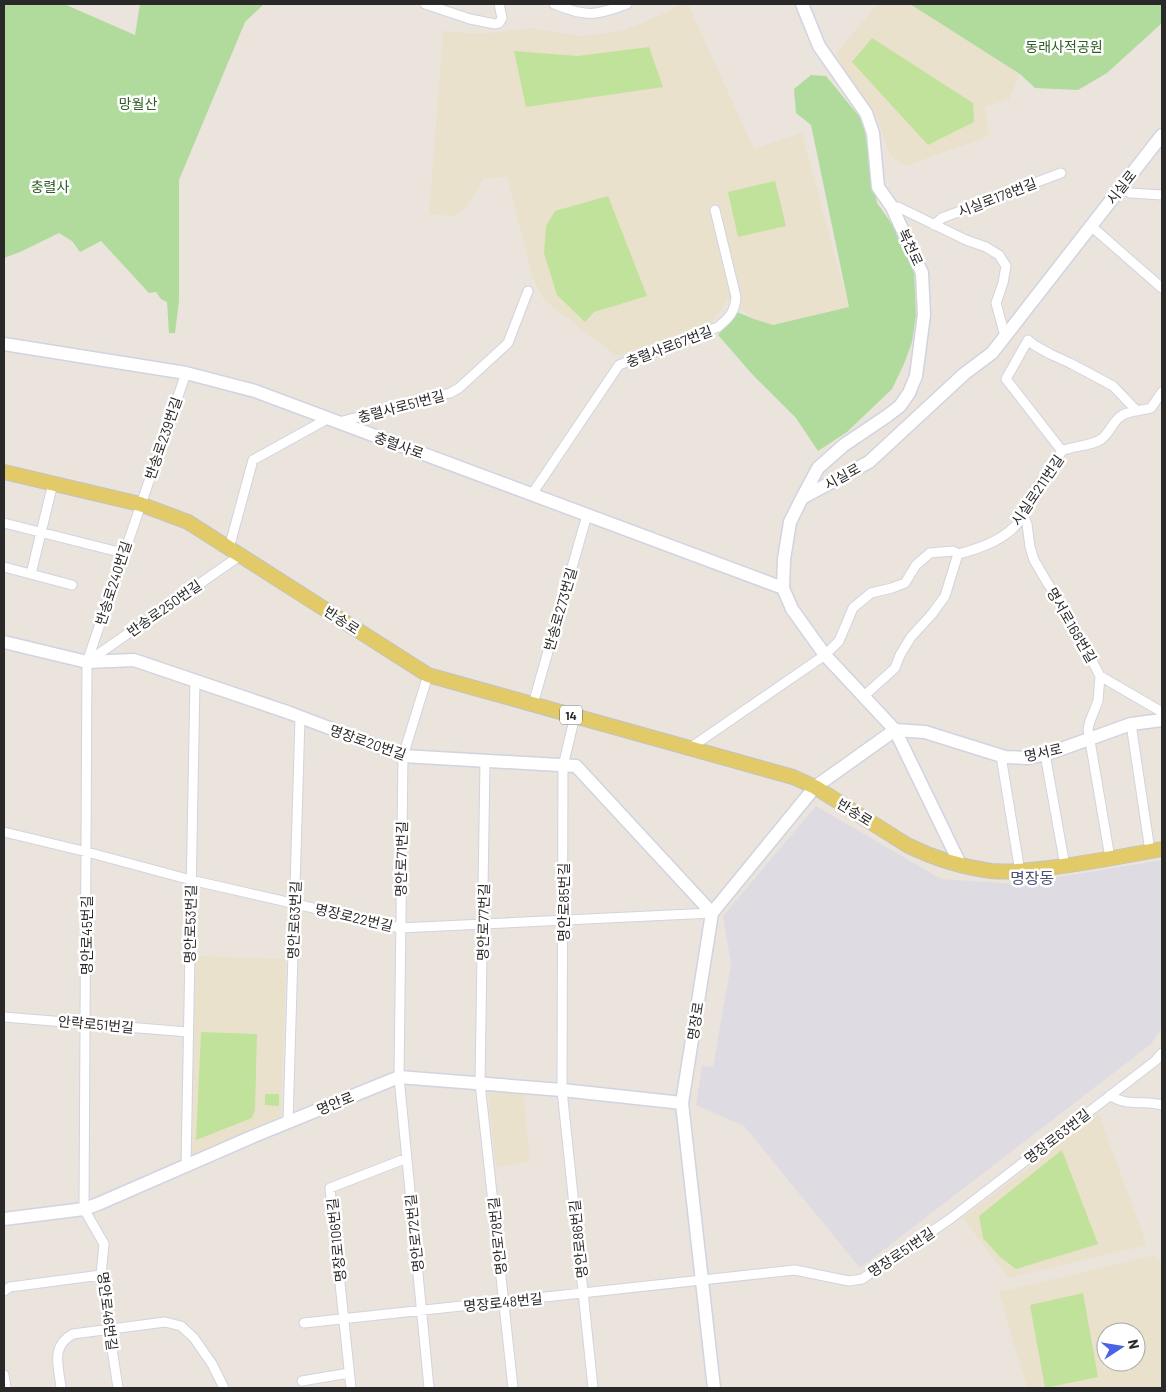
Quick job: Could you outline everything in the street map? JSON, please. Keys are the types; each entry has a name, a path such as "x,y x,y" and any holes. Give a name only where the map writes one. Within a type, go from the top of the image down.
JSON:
{"main road":[{"name":"반송로","path":"4,472 140,504 188,522 428,676 793,777 815,787 922,852 961,866 993,871 1020,872 1156,850"}],"street":[{"path":"425,4 470,19 495,24 499,23 502,18 499,4"},
{"path":"554,4 576,13 592,15 627,4"},
{"name":"복천로","path":"801,5 819,46 866,113 874,133 878,187 894,210 922,273 924,315 916,376 909,393 900,406 844,445 818,468 802,498"},
{"name":"시실로","path":"802,498 869,462 964,374 992,353 1122,186 1158,146 1162,135"},
{"name":"시실로178번길","path":"934,225 942,218 1061,173"},
{"path":"1122,186 1130,193 1162,195"},
{"name":"시실로178번길","path":"894,210 898,207 1000,255 1006,266 996,303 1005,336"},
{"name":"충렬사로67번길","path":"532,494 618,365 718,327 730,317 735,307 736,297 715,210"},
{"path":"1091,226 1162,288"},
{"name":"충렬사로51번길","path":"235,551 253,460 334,420 450,393 459,388 508,343 528,291"},
{"path":"1062,450 1006,379 1028,340 1042,350 1113,386 1137,411"},
{"name":"충렬사로","path":"4,344 186,373 255,391 783,588"},
{"name":"반송로239번길","path":"140,504 186,373"},
{"name":"시실로211번길","path":"825,655 839,641 852,608 871,593 905,583 916,566 930,553 953,551 958,554 992,543 1009,531 1023,515 1035,491 1062,450 1088,445 1103,438 1120,417 1151,408 1162,392"},
{"path":"31,574 53,484"},
{"path":"802,498 790,522 784,559 783,588 792,610 825,655 894,730 961,866"},
{"name":"반송로240번길","path":"87,662 140,504"},
{"name":"반송로273번길","path":"533,704 587,515"},
{"name":"명서로168번길","path":"1023,515 1027,524 1034,560 1064,607 1100,676 1098,701 1090,722 1090,738"},
{"path":"4,523 123,553"},
{"name":"반송로250번길","path":"87,662 235,551"},
{"path":"864,696 895,668 911,636 932,614 945,596 958,554"},
{"path":"4,567 72,585"},
{"name":"명장로20번길","path":"4,642 87,662 134,660 290,713 403,756 576,766 712,913"},
{"path":"690,748 825,655"},
{"name":"명안로45번길","path":"84,1208 87,662"},
{"name":"명안로71번길","path":"399,1077 403,756 428,676"},
{"path":"1100,676 1162,712"},
{"name":"명안로53번길","path":"186,1167 195,681"},
{"name":"명안로85번길","path":"562,1090 563,766 575,716"},
{"name":"명안로63번길","path":"288,1122 300,718"},
{"name":"명서로","path":"894,730 925,732 1001,756 1028,758 1045,754 1131,724 1162,720"},
{"name":"반송로","path":"1131,724 1156,850"},
{"path":"712,913 815,787 894,730"},
{"path":"1090,738 1110,858"},
{"path":"1045,754 1065,866"},
{"path":"1001,756 1020,872"},
{"name":"명안로77번길","path":"480,1083 485,761"},
{"name":"명장로22번길","path":"4,832 191,880 400,928 563,922 712,913"},
{"name":"명장로","path":"712,913 682,1102 714,1388"},
{"name":"안락로51번길","path":"4,1016 188,1032"},
{"name":"명장로63번길","path":"950,1219 1155,1061 1162,1053"},
{"name":"명안로","path":"4,1219 84,1208 98,1204 288,1122 399,1077 682,1102"},
{"name":"명안로72번길","path":"399,1077 429,1388"},
{"name":"명안로78번길","path":"480,1083 513,1388"},
{"name":"명안로86번길","path":"562,1090 593,1388"},
{"path":"1110,1096 1116,1100 1162,1105"},
{"name":"명장로106번길","path":"351,1388 330,1188 407,1158"},
{"name":"명안로46번길","path":"84,1208 104,1244 101,1275 118,1388"},
{"name":"명장로51번길","path":"702,1280 795,1270 849,1281 862,1279 950,1219"},
{"path":"4,1291 10,1287 101,1275"},
{"name":"명장로48번길","path":"304,1323 702,1280"},
{"path":"61,1388 57,1355 64,1339 73,1334 165,1322 181,1326 194,1338 212,1364 224,1388"},
{"path":"302,1381 349,1373"},
{"path":"4,1375 6,1388"}],"shaded area":[{"path":"683,4 688,4 754,149 802,133 849,308 773,325 754,319 728,300 712,322 621,355 615,355 544,300 533,278 507,177 483,179 469,205 453,216 429,214 443,31 480,34 532,28 579,36 622,31"},
{"path":"878,4 910,4 1020,74 1009,99 985,107 989,136 906,166 890,156 877,116 842,71 837,52"},
{"path":"816,806 941,879 1017,884 1162,860 1162,1028 1151,1044 860,1268 744,1126 696,1105 702,1066 713,1067 731,964 723,916"},
{"path":"196,956 286,959 281,1118 194,1156 189,1153"},
{"path":"488,1093 523,1093 530,1161 496,1167"},
{"path":"1099,1114 1147,1245 1008,1278 963,1218"},
{"path":"1155,1255 1162,1262 1162,1378 1159,1388 1027,1388 999,1292"}],"green space":[{"name":"망월산","path":"4,4 64,4 135,35 140,4 264,4 245,22 179,180 179,301 175,333 169,333 167,302 161,299 156,292 149,293 101,241 80,252 72,241 59,233 4,258"},
{"name":"동래사적공원","path":"910,4 1162,4 1162,23 1107,73 1078,90 1035,88 1020,74"},
{"path":"872,38 973,103 974,122 928,145 852,62"},
{"path":"649,47 663,87 526,107 514,51 577,56"},
{"path":"811,75 826,76 863,121 877,203 894,227 914,270 916,316 912,342 892,389 847,432 818,451 796,418 752,374 718,335 737,312 773,325 849,307 811,125 796,113 794,89"},
{"path":"775,181 786,226 738,237 728,192"},
{"path":"608,196 647,296 594,312 585,322 557,295 544,253 546,226 555,211"},
{"path":"201,1032 257,1034 255,1110 252,1118 196,1140"},
{"path":"265,1094 279,1094 279,1106 265,1105"},
{"path":"1062,1150 1098,1244 1016,1269 1000,1257 983,1238 979,1216"},
{"path":"1083,1293 1098,1377 1045,1388 1030,1305"}],"district":[{"name":"명장동","path":"1032,877"}],"park label":[{"name":"충렬사","path":"50,186"}]}
